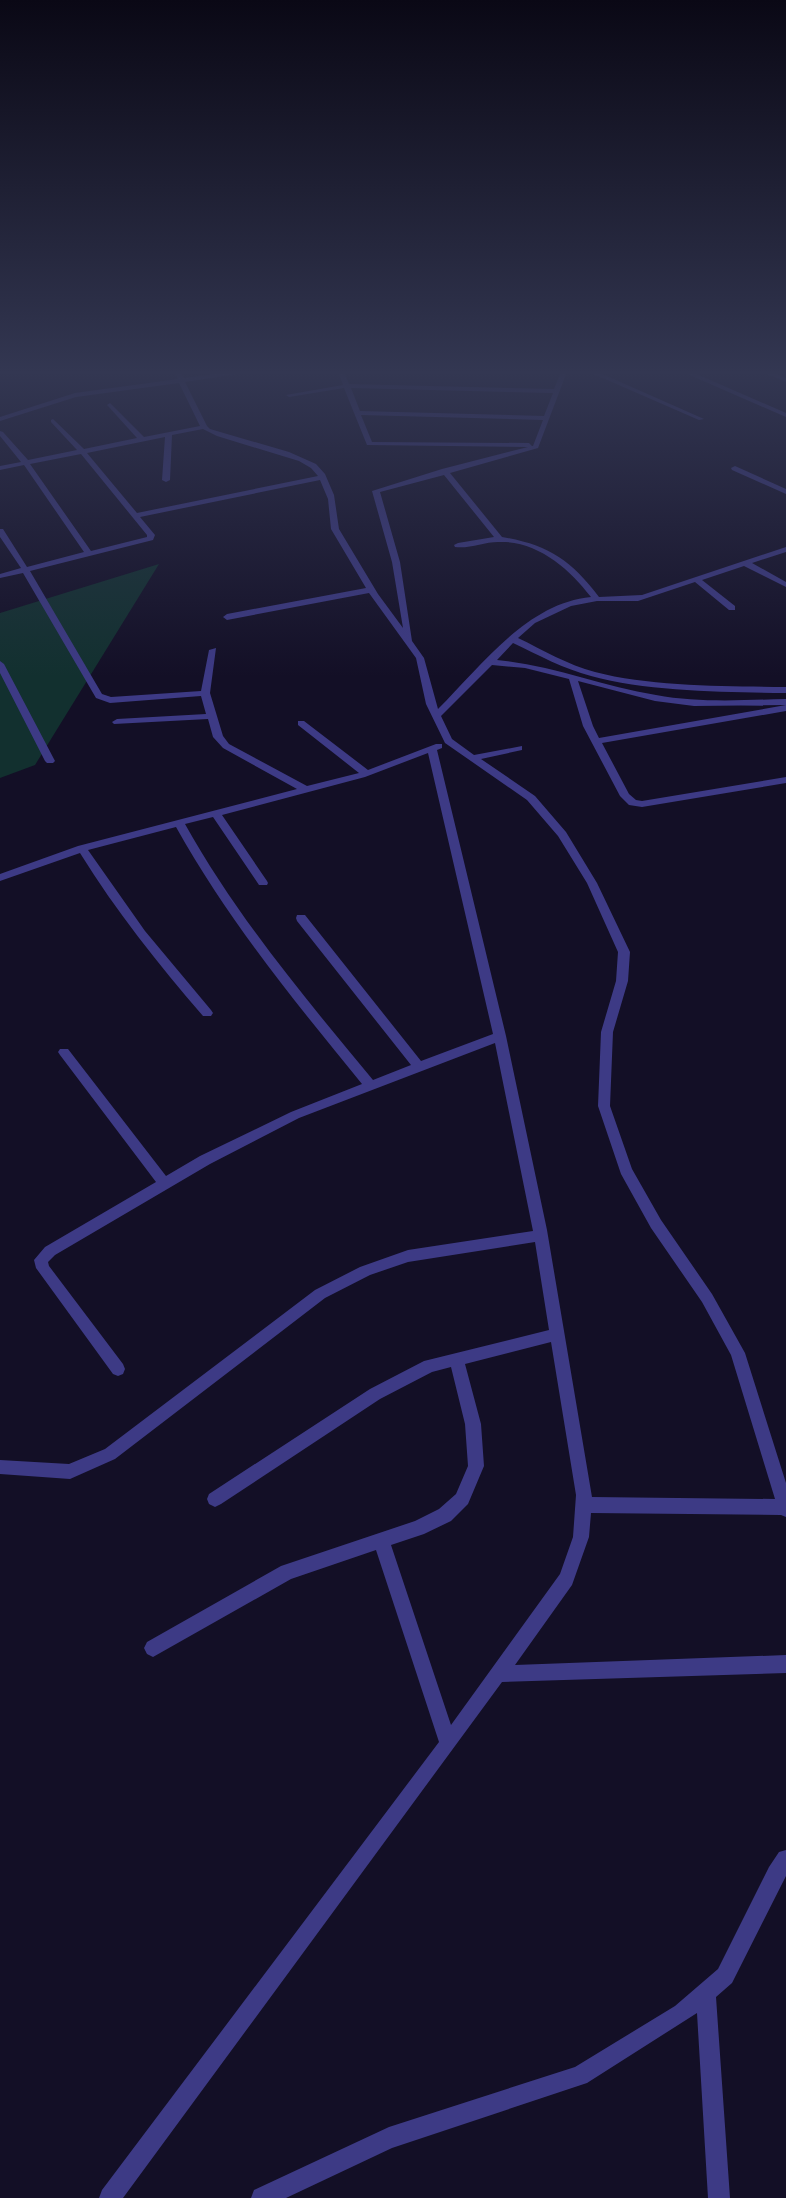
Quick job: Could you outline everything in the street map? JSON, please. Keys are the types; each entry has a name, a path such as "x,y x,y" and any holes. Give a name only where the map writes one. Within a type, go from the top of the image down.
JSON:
{"street":[{"path":"32,472 88,552"},
{"path":"0,576 88,552 150,538 151,535 99,472"},
{"path":"166,472 166,480"},
{"path":"319,472 333,505 335,529 371,590 420,658 431,704 448,741 531,798 562,834 592,883 624,952 622,980 607,1032 604,1106 626,1170 656,1224 707,1298 738,1353 786,1508 584,1505"},
{"path":"409,643 396,562 376,491 443,472"},
{"path":"445,472 499,539"},
{"path":"743,472 786,492"},
{"path":"135,516 322,477"},
{"path":"0,531 25,569 99,696 110,700 205,693"},
{"path":"458,545 499,539 532,545 558,560 584,580 597,599"},
{"path":"436,716 524,627 557,608 574,602 597,599 627,601 747,564 786,549"},
{"path":"747,564 786,585"},
{"path":"697,580 732,608"},
{"path":"226,617 371,590"},
{"path":"512,639 562,663 611,677 637,682 728,689 786,690"},
{"path":"213,650 205,693 218,738 226,746 305,789"},
{"path":"491,662 525,665 573,679 655,698 694,703 786,702"},
{"path":"0,664 50,761"},
{"path":"573,679 588,726 625,796 633,803 642,804 786,780"},
{"path":"596,741 786,708"},
{"path":"118,722 212,716"},
{"path":"301,723 366,773"},
{"path":"0,878 82,848 366,773 432,749 448,741"},
{"path":"473,758 519,748"},
{"path":"110,2198 448,1743 566,1579 581,1537 584,1495 540,1235 500,1036 432,749"},
{"path":"215,812 262,883"},
{"path":"178,822 201,865 232,909 284,979 371,1086"},
{"path":"82,848 108,892 164,964 207,1014"},
{"path":"301,918 419,1067"},
{"path":"118,1369 43,1268 41,1260 50,1251 205,1160 295,1115 500,1036"},
{"path":"64,1052 165,1184"},
{"path":"0,1467 70,1472 110,1454 320,1294 365,1271 408,1256 540,1235"},
{"path":"215,1499 375,1394 429,1366 557,1334"},
{"path":"153,1648 287,1572 418,1528 445,1515 462,1499 476,1466 473,1424 456,1359"},
{"path":"381,1541 448,1743"},
{"path":"498,1674 786,1664"},
{"path":"262,2198 389,2138 580,2076 682,2013 725,1976 776,1874 786,1858"},
{"path":"706,1992 719,2198"}],"green space":[{"path":"159,564 35,765 0,778 0,613"}]}
